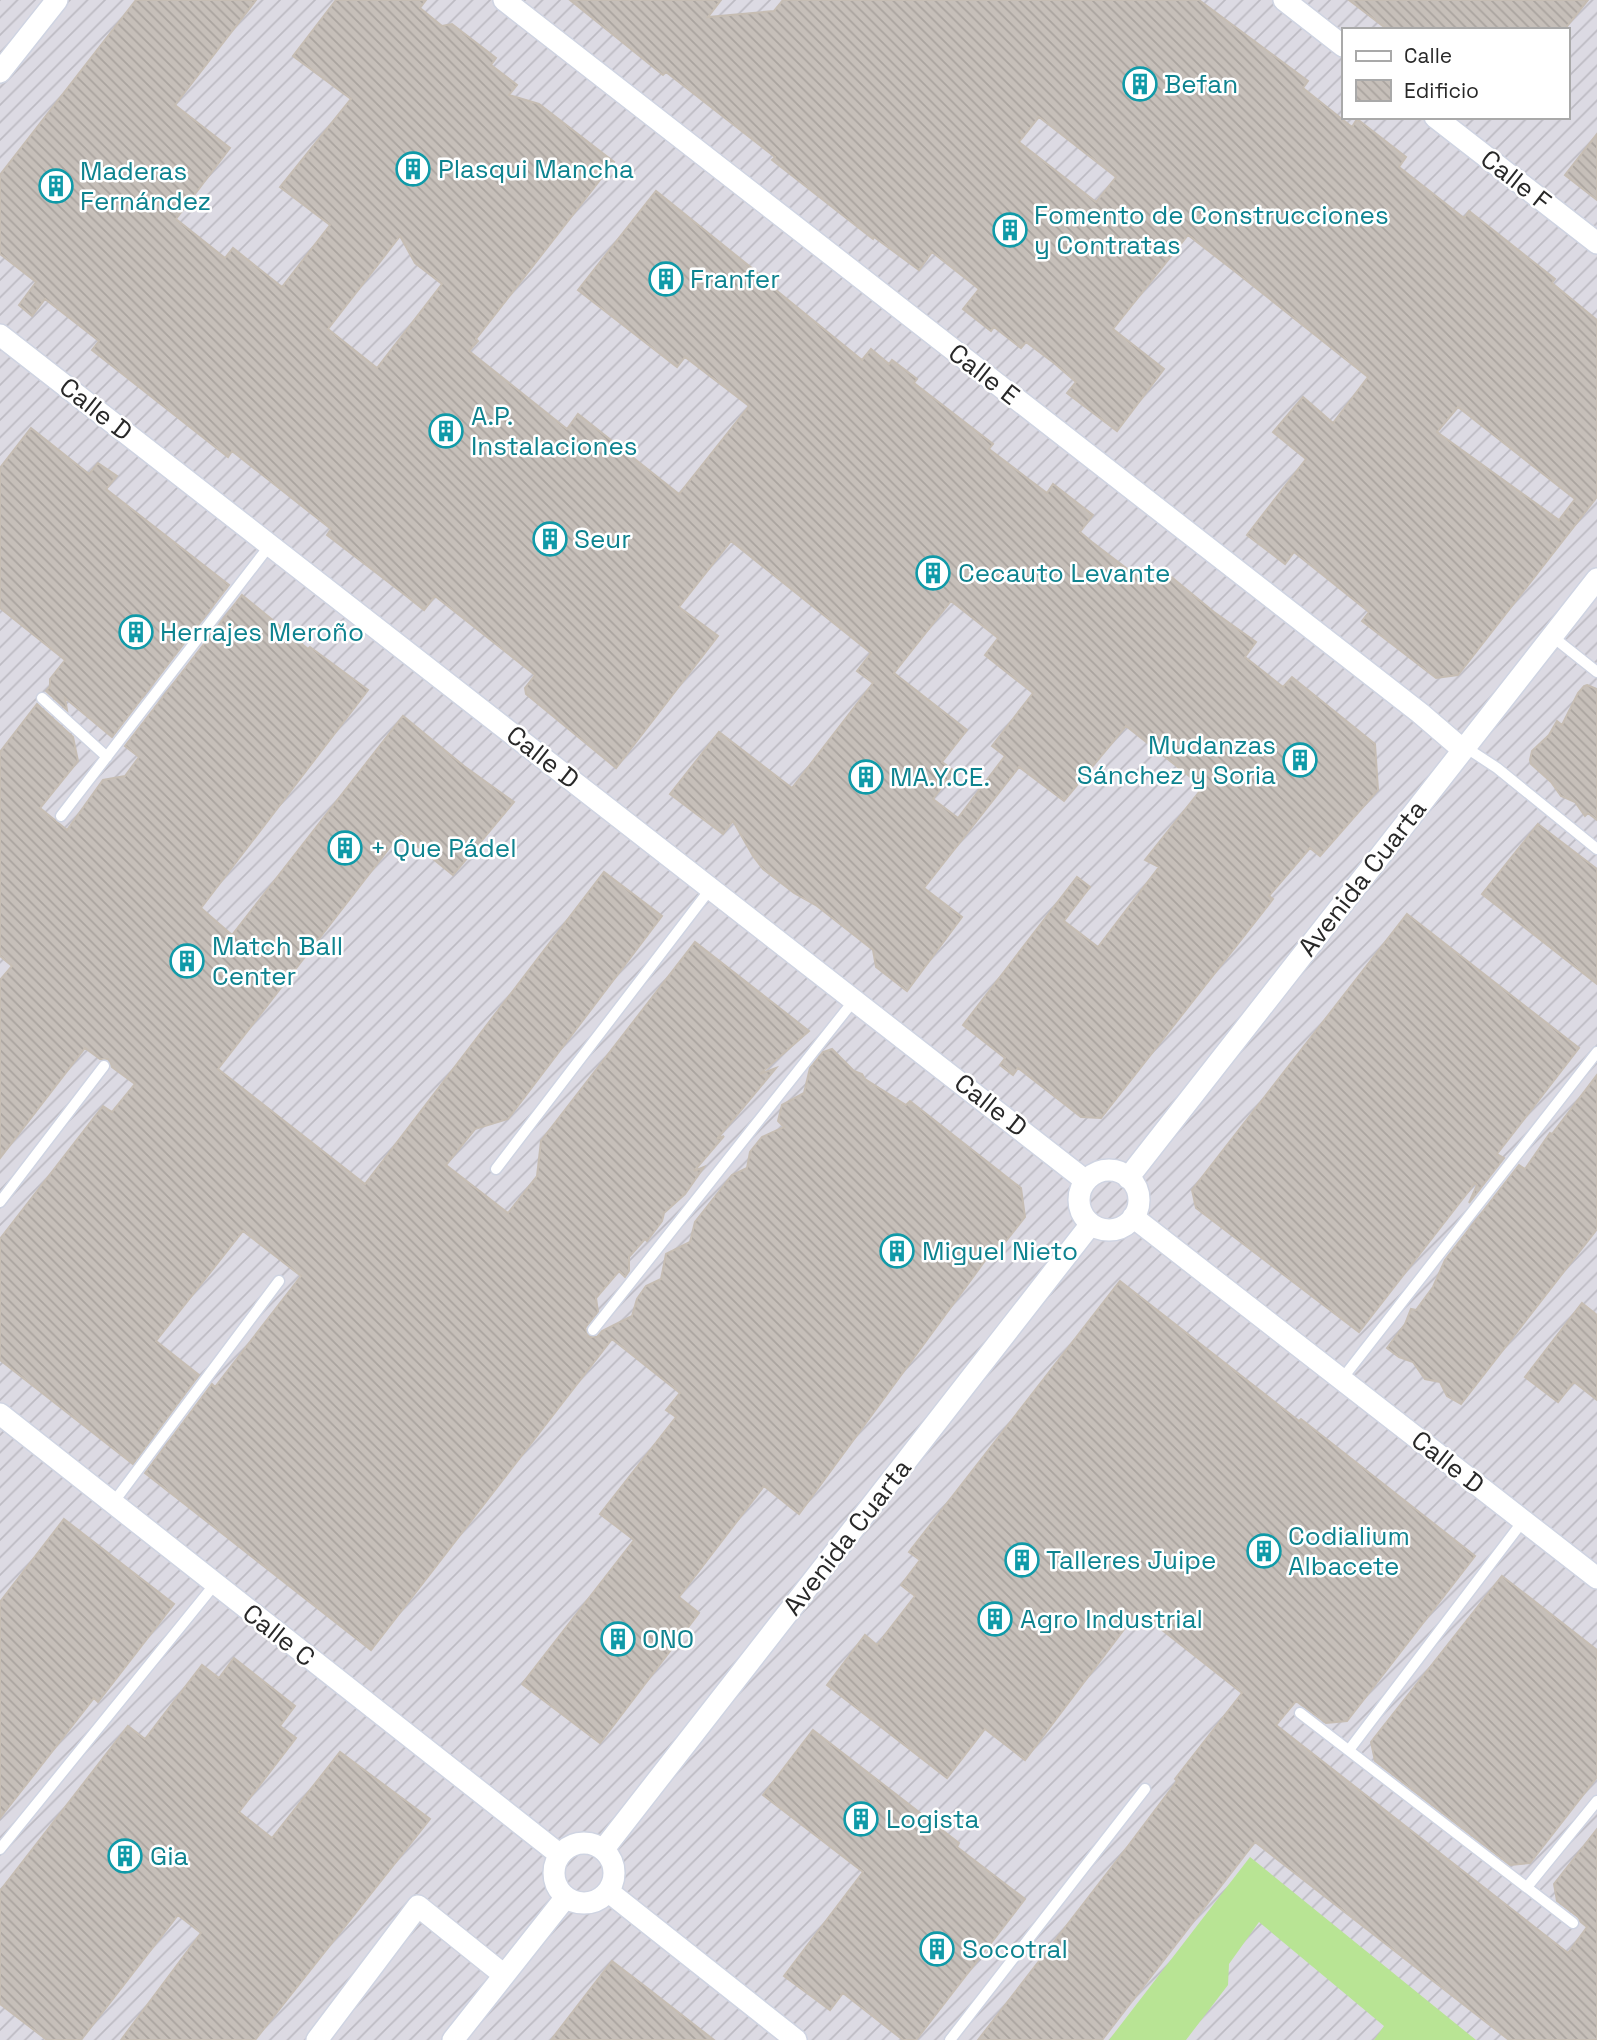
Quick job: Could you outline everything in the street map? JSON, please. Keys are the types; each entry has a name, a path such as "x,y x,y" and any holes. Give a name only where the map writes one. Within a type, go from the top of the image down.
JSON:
{"street":[{"path":"0,72 57,0"},
{"name":"Calle E","path":"504,0 1464,748"},
{"path":"1284,0 1342,45"},
{"name":"Calle F","path":"1438,119 1597,243"},
{"name":"Calle D","path":"0,335 1086,1181"},
{"name":"Avenida Cuarta","path":"1128,1178 1597,579"},
{"path":"1106,1170 1119,1171 1128,1178 1137,1188 1138,1194 1139,1205 1133,1217 1125,1226 1115,1229 1103,1229 1091,1224 1081,1211 1079,1200 1086,1181 1096,1173 1106,1170"},
{"name":"Calle D","path":"1133,1217 1597,1578"},
{"name":"Avenida Cuarta","path":"603,1850 1091,1224"},
{"name":"Calle C","path":"0,1414 559,1854"},
{"path":"584,1842 598,1845 603,1850 612,1861 615,1876 608,1892 590,1903 575,1903 561,1894 555,1884 553,1872 559,1854 570,1846 584,1842"},
{"path":"608,1892 796,2040"},
{"path":"453,2040 566,1897"},
{"path":"317,2040 418,1906 504,1975"}],"lane":[{"path":"61,816 270,545"},
{"path":"1552,637 1597,672"},
{"path":"42,698 107,757"},
{"path":"1464,748 1497,768 1597,849"},
{"path":"496,1169 711,888"},
{"path":"593,1330 855,999"},
{"path":"1342,1379 1597,1052"},
{"path":"0,1202 104,1066"},
{"path":"113,1503 279,1281"},
{"path":"1349,1750 1523,1521"},
{"path":"0,1849 215,1584"},
{"path":"1300,1713 1573,1923"},
{"path":"950,2040 1145,1790"},
{"path":"1527,1887 1597,1801"}],"shaded area":[{"path":"0,0 1597,0 1597,2040 0,2040"}],"green space":[{"path":"1250,1857 1476,2040 1374,2040 1384,2026 1259,1922 1229,1964 1228,1985 1186,2040 1109,2040"}],"building":[{"path":"136,0 256,0 175,105 230,148 176,219 225,258 233,248 282,287 330,225 280,187 351,99 293,56 336,0 426,0 420,8 442,26 452,24 496,58 491,65 517,85 509,95 539,104 614,162 469,351 567,429 578,414 679,494 749,406 685,357 677,367 578,290 656,191 862,360 871,349 889,364 892,360 917,379 914,383 993,444 989,449 1047,493 1053,484 1093,515 1080,532 1151,587 1164,571 1256,642 1245,657 1283,687 1292,677 1375,744 1378,790 1320,856 1310,848 1269,896 1273,899 1101,1118 1081,1117 1018,1068 1013,1075 1000,1065 1005,1058 963,1025 1077,877 1090,887 1064,921 1098,947 1159,867 1145,860 1203,787 1126,726 1064,801 1019,767 924,888 962,917 907,991 876,967 873,950 817,906 794,893 763,869 733,821 723,834 670,794 719,732 792,788 873,683 857,671 871,653 731,541 679,607 718,636 616,768 526,694 525,688 535,675 435,596 424,610 327,535 331,529 232,451 228,457 92,350 99,341 45,299 32,316 19,305 36,282 0,254 0,175","holes":["400,236 415,263 442,284 377,368 328,329","951,601 998,638 985,655 1033,693 992,746 1005,756 958,818 933,799 954,771 942,762 967,730 894,673"]},
{"path":"570,0 721,0 708,17 774,11 783,0 1199,0 1308,81 1303,88 1352,127 1357,119 1406,157 1399,167 1464,218 1469,211 1555,279 1552,283 1597,320 1597,497 1458,675 1436,678 1362,621 1369,612 1294,552 1285,564 1247,535 1306,459 1273,432 1303,397 1333,423 1368,377 1237,273 1188,235 1113,329 1164,369 1117,431 1067,393 1076,382 1054,363 1026,342 1021,348 994,327 991,331 963,309 979,289 932,252 919,270 874,237 873,239 772,160 775,157 666,72 663,75","holes":["1039,117 1116,177 1096,202 1019,142","1458,407 1575,499 1559,520 1437,432"]},
{"path":"1349,0 1588,0 1566,28 1385,28"},
{"path":"1597,134 1597,200 1565,175"},
{"path":"31,428 89,474 98,463 117,476 106,489 229,585 112,737 65,698 67,710 46,691 50,686 50,679 65,660 0,608 0,468"},
{"path":"242,595 308,649 310,647 368,690 201,908 232,935 403,716 464,766 514,802 453,875 401,833 218,1069 365,1184 604,872 662,916 508,1119 475,1129 446,1165 508,1213 537,1176 541,1141 695,942 809,1031 760,1074 776,1068 717,1139 724,1136 694,1171 704,1167 685,1194 664,1213 662,1221 647,1241 645,1239 629,1257 629,1271 625,1277 619,1271 596,1298 598,1312 585,1328 589,1337 597,1337 602,1331 632,1316 637,1299 646,1286 661,1279 666,1254 690,1242 695,1222 732,1175 747,1168 750,1152 762,1137 784,1127 778,1121 782,1105 804,1093 810,1068 823,1052 832,1049 865,1079 906,1105 910,1101 1021,1188 1025,1217 991,1260 987,1258 799,1514 764,1486 679,1597 699,1613 600,1743 522,1684 634,1540 600,1514 676,1417 666,1410 680,1393 612,1339 371,1650 145,1473 212,1384 215,1387 301,1276 243,1231 156,1341 199,1375 133,1464 0,1360 0,1239 103,1106 112,1112 135,1084 112,1067 108,1059 100,1059 85,1048 0,1158 0,980 12,966 0,956 0,752 37,704 73,737 78,761 40,808 67,830 103,780 125,776 139,757 125,746"},
{"path":"1587,685 1597,689 1597,820 1588,813 1585,816 1575,802 1561,796 1530,760 1532,751 1549,735 1557,721 1562,725 1578,693"},
{"path":"1538,824 1597,869 1597,984 1482,894"},
{"path":"1407,914 1579,1048 1497,1154 1504,1158 1469,1203 1477,1185 1475,1183 1359,1332 1196,1208 1192,1190"},
{"path":"1597,1075 1597,1229 1461,1404 1447,1396 1440,1382 1425,1379 1413,1362 1399,1357 1387,1348 1405,1324 1411,1309 1416,1310 1433,1287 1445,1260 1519,1165 1525,1169"},
{"path":"1120,1281 1475,1556 1347,1721 1326,1723 1296,1701 1276,1725 1568,1953 1587,1927 1557,1901 1554,1884 1597,1829 1597,2040 1509,2040 1255,1842 1102,2040 978,2040 1242,1693 1138,1611 1025,1760 985,1729 947,1778 827,1685 865,1635 877,1645 915,1596 901,1585 920,1560 909,1552"},
{"path":"1582,1303 1597,1315 1597,1400 1574,1382 1558,1402 1525,1377"},
{"path":"64,1519 174,1604 98,1702 94,1698 0,1818 0,1602"},
{"path":"1502,1576 1597,1650 1597,1777 1530,1863 1510,1865 1375,1761 1371,1742"},
{"path":"234,1658 295,1706 280,1726 296,1738 239,1812 272,1838 340,1752 430,1819 255,2040 121,2040 201,1933 178,1915 81,2040 47,2040 0,2004 0,1891 128,1726 145,1739 202,1665 219,1678"},
{"path":"813,1730 959,1843 957,1847 1025,1899 916,2040 903,2040 843,1993 830,2010 784,1976 863,1872 763,1795"},
{"path":"612,1961 646,1987 714,2040 551,2040"}],"place":[{"name":"Befan","path":"1140,84"},
{"name":"Plasqui Mancha","path":"413,169"},
{"name":"Maderas Fernández","path":"56,186"},
{"name":"Fomento de Construcciones y Contratas","path":"1010,230"},
{"name":"Franfer","path":"666,279"},
{"name":"A.P. Instalaciones","path":"446,431"},
{"name":"Seur","path":"550,539"},
{"name":"Cecauto Levante","path":"933,573"},
{"name":"Herrajes Meroño","path":"136,632"},
{"name":"Mudanzas Sánchez y Soria","path":"1300,760"},
{"name":"MA.Y.CE.","path":"866,777"},
{"name":"+ Que Pádel","path":"345,848"},
{"name":"Match Ball Center","path":"187,961"},
{"name":"Miguel Nieto","path":"897,1251"},
{"name":"Codialium Albacete","path":"1264,1551"},
{"name":"Talleres Juipe","path":"1022,1560"},
{"name":"Agro Industrial","path":"995,1619"},
{"name":"ONO","path":"618,1639"},
{"name":"Logista","path":"861,1819"},
{"name":"Gia","path":"125,1856"},
{"name":"Socotral","path":"937,1949"}]}
